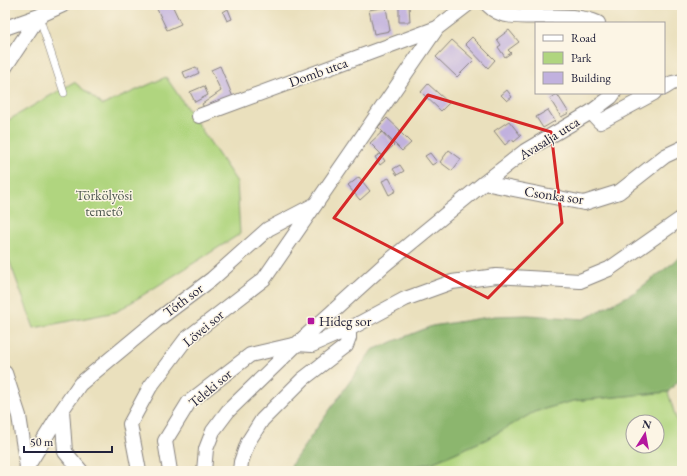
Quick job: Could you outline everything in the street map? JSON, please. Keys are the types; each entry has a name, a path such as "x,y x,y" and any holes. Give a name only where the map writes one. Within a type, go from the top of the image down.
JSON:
{"street":[{"path":"8,27 39,16 63,5"},
{"name":"Domb utca","path":"199,116 437,28 467,5"},
{"path":"488,5 495,11 507,15 565,17 592,20 596,22"},
{"path":"565,17 574,5"},
{"path":"5,67 39,16"},
{"path":"8,27 23,39"},
{"name":"Domb utca","path":"316,204 437,28"},
{"path":"665,87 672,83 682,81"},
{"name":"Avasalja utca","path":"484,183 525,151 591,112 613,94"},
{"path":"591,112 600,122 652,94"},
{"name":"Csonka sor","path":"484,183 584,203 619,192 665,156 682,148"},
{"path":"204,471 206,449 213,431 228,411 297,344 384,265 484,183"},
{"name":"Tóth sor","path":"27,469 62,410 80,384 156,321 212,278 268,229 316,204"},
{"name":"Lövei sor","path":"139,471 130,424 150,387 186,339 264,279 316,204"},
{"name":"Teleki sor","path":"170,471 165,441 190,402 250,355 297,344 312,345 349,329 405,299 452,282 496,276 580,281 609,269 682,218"},
{"path":"240,471 241,462 248,442 262,420 303,379 346,346 349,338 349,329"},
{"path":"5,373 20,416 27,469"},
{"path":"62,410 65,452 81,471"}],"lane":[{"path":"39,16 64,93"}],"highlighted area":[{"path":"428,95 551,132 562,223 488,298 334,218"}],"green space":[{"name":"Törkölyösi temető","path":"166,77 237,182 240,234 116,312 34,328 5,249 5,122 74,82 103,105"},
{"path":"682,256 682,377 668,392 573,401 534,412 487,439 434,462 395,471 289,471 293,462 372,350 432,326 495,316 528,315 584,319 635,292"},
{"path":"668,392 682,438 682,471 395,471 434,462 487,439 534,412 573,401"}],"building":[{"path":"155,5 172,5 181,24 167,30"},
{"path":"399,5 409,5 410,22 399,22"},
{"path":"662,5 677,5 674,8 663,8"},
{"path":"386,7 390,31 374,34 369,10"},
{"path":"228,9 232,19 227,21 223,12"},
{"path":"509,30 519,42 508,50 511,53 505,57 498,47 501,45 497,39"},
{"path":"472,37 495,60 488,68 465,44"},
{"path":"452,40 474,60 457,77 436,57"},
{"path":"220,66 233,97 206,111 202,104 221,91 211,70"},
{"path":"196,67 199,73 186,79 183,72"},
{"path":"428,84 449,103 441,111 421,92"},
{"path":"204,86 208,95 195,102 190,92"},
{"path":"507,90 512,97 507,101 501,95"},
{"path":"557,94 569,113 561,117 550,99"},
{"path":"548,110 555,121 543,128 536,117"},
{"path":"387,118 411,143 402,151 378,127"},
{"path":"509,121 521,136 514,142 512,139 505,145 494,131"},
{"path":"382,132 394,145 383,156 370,143"},
{"path":"449,150 461,159 452,171 440,162"},
{"path":"430,153 437,162 432,165 425,156"},
{"path":"380,154 385,161 380,165 375,157"},
{"path":"400,165 404,171 397,175 393,169"},
{"path":"359,177 370,191 360,200 348,186"},
{"path":"389,178 396,191 389,195 382,181"}],"place":[{"name":"Hideg sor","path":"311,321"}]}
